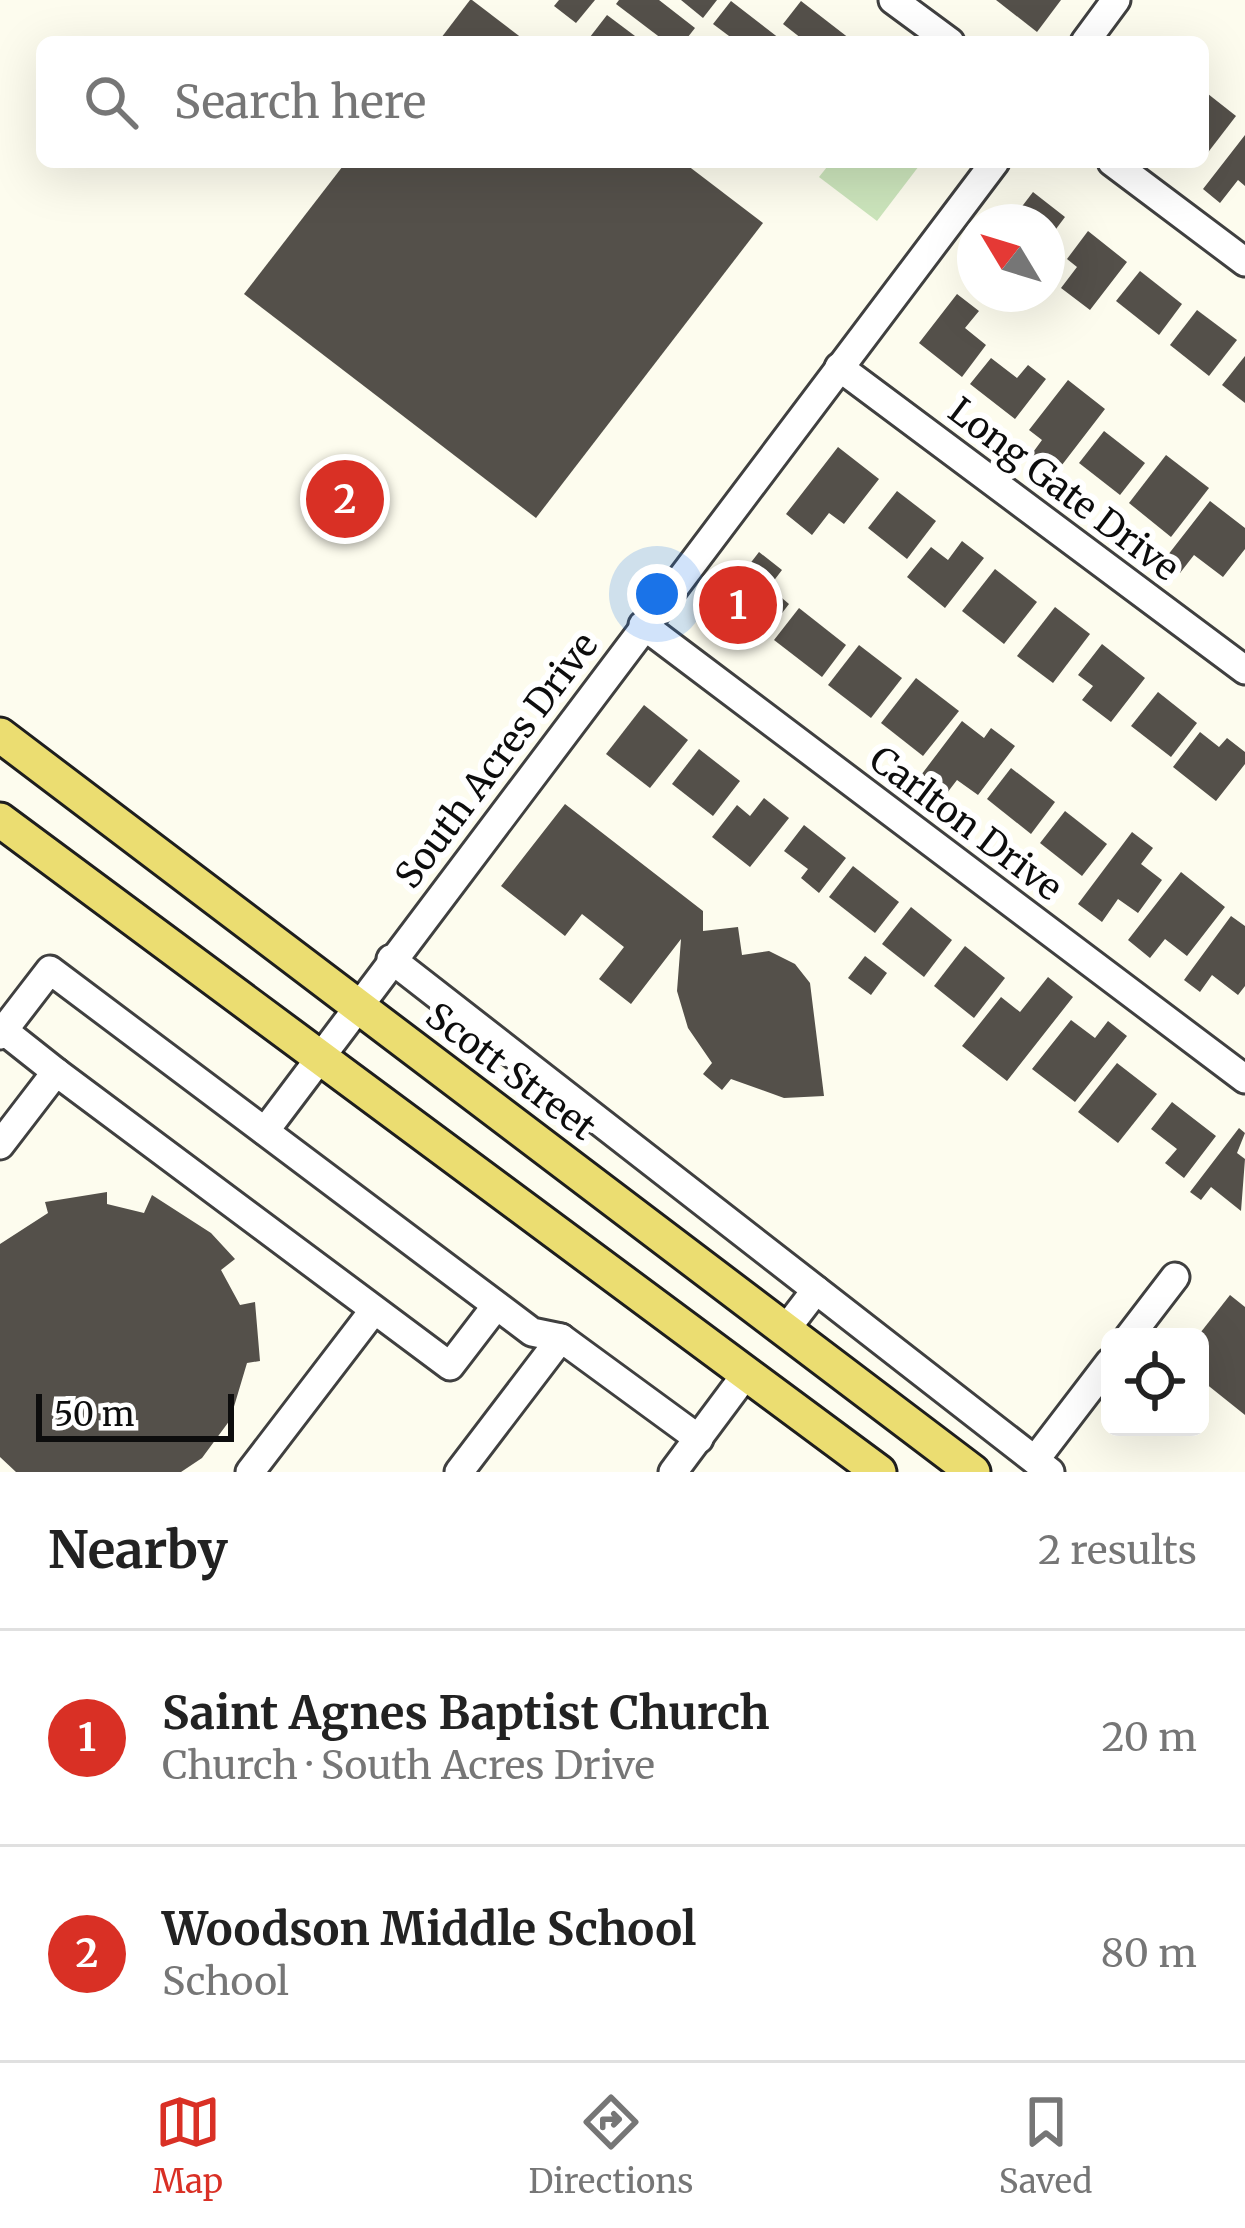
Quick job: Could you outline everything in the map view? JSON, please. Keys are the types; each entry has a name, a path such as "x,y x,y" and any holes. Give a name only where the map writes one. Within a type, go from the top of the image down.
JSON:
{"main road":[{"name":"Scott Street","path":"0,735 973,1472"},
{"path":"0,820 879,1472"}],"street":[{"path":"893,0 942,36"},
{"path":"1089,36 1116,0"},
{"name":"South Acres Drive","path":"266,1131 990,168"},
{"path":"1120,168 1245,262"},
{"name":"Long Gate Drive","path":"839,367 1245,670"},
{"name":"Carlton Drive","path":"643,625 1245,1079"},
{"path":"391,959 1042,1466 1101,1376"},
{"path":"496,1306 450,1366 2,1033 50,970 532,1333 561,1338 699,1439"},
{"path":"0,1144 56,1072"},
{"path":"1136,1328 1175,1277"},
{"path":"785,1329 816,1290"},
{"path":"250,1472 374,1310"},
{"path":"459,1472 561,1338"},
{"path":"673,1472 746,1374"}],"green space":[{"path":"826,168 917,168 877,221 819,177"}],"building":[{"path":"472,0 519,36 443,36"},
{"path":"559,0 595,0 576,23 554,6"},
{"path":"619,0 659,0 695,28 689,36 658,36 616,4"},
{"path":"681,0 717,0 703,18"},
{"path":"996,0 1061,0 1037,32"},
{"path":"731,1 776,36 729,36 713,24"},
{"path":"801,1 846,36 798,36 783,24"},
{"path":"607,15 635,36 591,36"},
{"path":"1209,95 1236,116 1209,151"},
{"path":"1245,135 1245,186 1238,180 1220,203 1203,189"},
{"path":"341,168 691,168 763,223 536,518 244,294"},
{"path":"1033,192 1048,204 1024,204"},
{"path":"1088,231 1127,262 1090,310 1065,291 1065,283 1077,267 1067,259"},
{"path":"1140,271 1182,304 1159,335 1116,301"},
{"path":"957,294 957,312 978,312 965,328 986,345 962,377 919,343"},
{"path":"1197,310 1237,340 1209,376 1170,345"},
{"path":"1245,356 1245,403 1222,385"},
{"path":"991,358 1017,378 1028,365 1046,379 1015,419 970,384"},
{"path":"1068,380 1105,409 1055,474 1031,455 1042,440 1029,430"},
{"path":"1104,431 1145,463 1120,495 1079,463"},
{"path":"838,447 879,479 844,524 829,513 812,535 786,514"},
{"path":"1166,455 1209,488 1171,537 1129,503"},
{"path":"897,491 936,521 907,559 868,528"},
{"path":"1210,501 1245,528 1245,549 1223,577 1194,555 1180,573 1164,560"},
{"path":"962,541 984,558 945,608 907,577 931,547 948,560"},
{"path":"759,552 782,570 769,587 789,604 766,634 722,600"},
{"path":"995,569 1037,602 1004,644 962,611"},
{"path":"1055,607 1090,634 1053,683 1017,656"},
{"path":"799,608 846,645 822,677 774,640"},
{"path":"1102,644 1145,678 1111,722 1082,700 1093,686 1078,675"},
{"path":"859,645 902,678 871,718 828,685"},
{"path":"916,678 959,711 923,756 881,723"},
{"path":"1158,692 1197,723 1171,757 1131,726"},
{"path":"644,705 688,740 650,788 606,754"},
{"path":"962,721 984,738 991,728 1015,746 978,795 957,780 934,810 909,791"},
{"path":"1200,732 1219,747 1227,738 1245,752 1245,764 1216,801 1173,767"},
{"path":"699,749 740,781 713,816 672,784"},
{"path":"1011,768 1055,802 1031,834 987,799"},
{"path":"764,798 789,818 750,867 712,837 737,805 750,816"},
{"path":"565,804 703,911 703,931 738,927 742,955 769,951 795,964 810,983 824,1096 784,1098 731,1079 722,1090 703,1074 712,1063 688,1028 677,991 681,939 631,1004 599,979 624,947 582,914 565,936 501,886"},
{"path":"1065,811 1107,844 1082,876 1040,843"},
{"path":"804,825 846,858 819,893 801,878 808,869 784,851"},
{"path":"1132,832 1153,848 1141,864 1162,880 1138,913 1118,899 1102,922 1078,904"},
{"path":"853,866 899,902 875,933 829,897"},
{"path":"1181,872 1225,907 1187,956 1165,939 1150,958 1128,940"},
{"path":"911,907 952,940 924,977 882,944"},
{"path":"1231,916 1245,926 1245,986 1238,995 1212,975 1200,992 1184,980"},
{"path":"965,946 1005,978 974,1018 934,986"},
{"path":"865,956 887,973 871,995 848,978"},
{"path":"1048,977 1073,997 1007,1081 962,1046 1001,997 1020,1012"},
{"path":"1071,1020 1095,1038 1108,1021 1127,1036 1075,1102 1032,1069"},
{"path":"1117,1063 1157,1094 1118,1143 1078,1112"},
{"path":"1172,1102 1216,1136 1184,1178 1165,1163 1177,1149 1151,1129"},
{"path":"1239,1128 1245,1133 1237,1153 1245,1159 1241,1211 1211,1187 1201,1200 1190,1192"},
{"path":"107,1192 107,1204 144,1213 152,1195 211,1233 235,1259 221,1270 240,1305 255,1302 260,1361 247,1363 230,1420 202,1458 181,1472 16,1472 0,1457 0,1244 48,1213 45,1202"},
{"path":"1230,1295 1245,1307 1245,1415 1209,1386 1209,1328 1204,1328"}],"place":[{"name":"Woodson Middle School","path":"345,499"},
{"name":"Saint Agnes Baptist Church","path":"738,605"}]}
